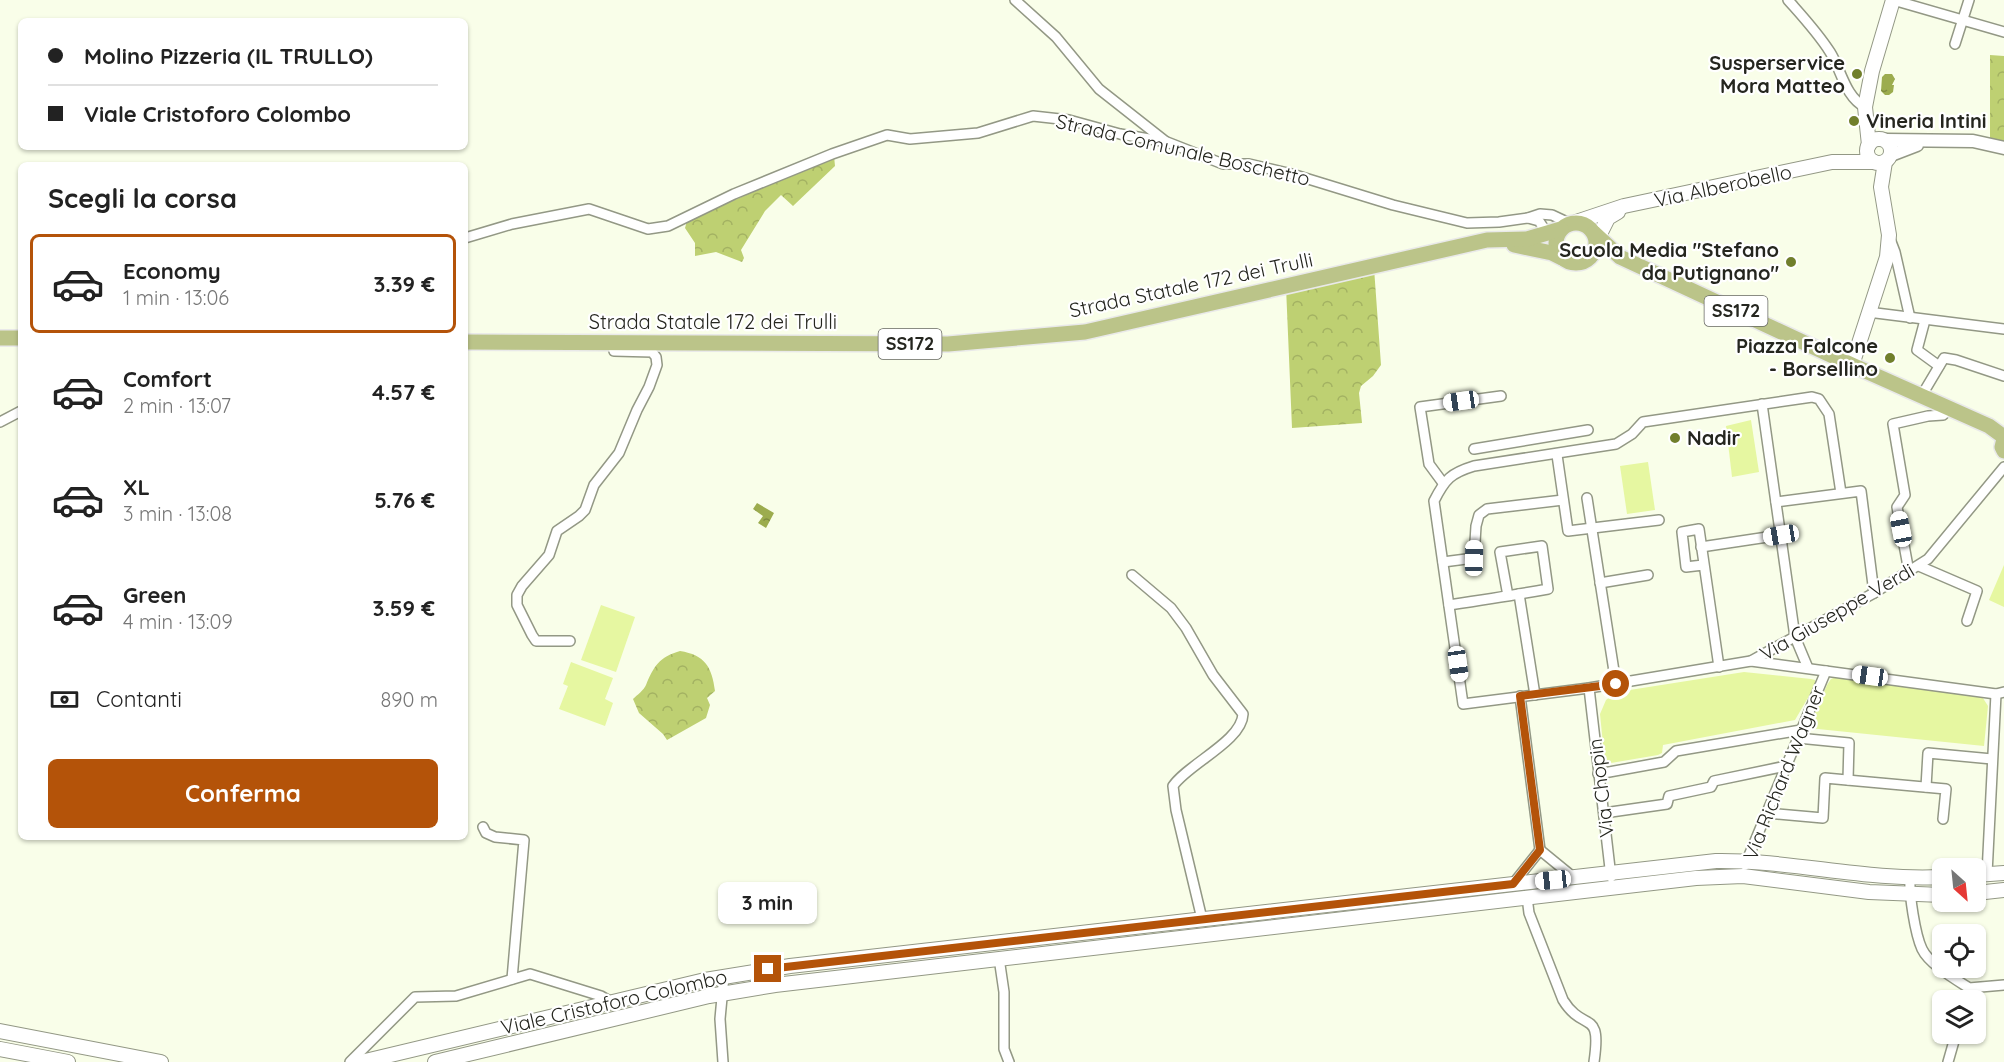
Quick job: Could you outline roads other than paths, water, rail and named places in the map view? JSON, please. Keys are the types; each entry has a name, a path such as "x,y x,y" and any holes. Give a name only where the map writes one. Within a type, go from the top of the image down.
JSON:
{"main road":[{"path":"1883,160 1868,156 1875,143 1866,112 1872,71 1893,0"},
{"path":"1832,162 1875,143 1890,145 1883,160 1881,187 1889,235 1887,257 1852,365"},
{"name":"Via Alberobello","path":"1562,235 1624,206 1832,162 1883,160"},
{"path":"1562,235 1575,263 1588,259 1596,248 1608,218 1630,206"},
{"path":"1487,240 1552,253 1562,235 1586,225 1620,257"},
{"name":"Strada Statale 172 dei Trulli","path":"468,342 948,344 1086,332 1487,240 1562,235"},
{"name":"SS172","path":"1588,259 1598,256 1620,257 1852,365 1923,394 1989,426 2004,438 2002,444 2004,451"},
{"path":"0,338 18,338"},
{"name":"Viale Cristoforo Colombo","path":"361,1062 724,976 790,966 1716,861 1747,861 1872,876 1932,877"},
{"path":"1986,875 2004,873"},
{"name":"Viale Cristoforo Colombo","path":"435,1062 724,993 999,958 1527,897 1720,876 1743,876 1869,892 1932,895"},
{"path":"1986,892 2004,890"},
{"path":"0,1031 161,1062"},
{"path":"0,1049 68,1062"}],"street":[{"path":"1015,0 1056,37 1099,89 1167,142"},
{"path":"1788,0 1816,31 1831,54 1856,103 1866,112"},
{"path":"1893,0 2004,32"},
{"path":"1956,44 1969,0"},
{"name":"Strada Comunale Boschetto","path":"468,237 512,224 589,208 648,229 668,226 832,154 888,135 910,139 978,133 1033,117 1069,120 1120,134 1167,142 1223,164 1249,164 1270,169 1393,205 1467,223 1499,222 1540,214 1552,215 1562,235"},
{"path":"1875,143 1973,141 2004,148"},
{"path":"1883,160 1930,142"},
{"path":"1528,218 1539,221 1562,235"},
{"path":"1889,235 1896,252 1910,318"},
{"path":"1868,312 2004,329"},
{"path":"1925,320 1917,350 1939,366"},
{"path":"570,641 536,641 517,605 517,595 549,555 557,531 585,510 594,485 619,453 649,387 657,364 656,357 651,352 614,351 612,342"},
{"path":"1923,394 1944,358 2004,376"},
{"path":"1443,483 1429,464 1420,407 1501,396"},
{"path":"1508,596 1500,552 1542,546 1548,589 1508,596 1449,605 1434,501 1443,483 1456,472 1474,466 1557,455 1616,444 1632,434 1643,422 1812,397 1819,399 1829,414 1841,493"},
{"path":"1762,404 1795,637 1808,669"},
{"path":"1909,572 1897,507 1905,495 1893,424 1943,415 1950,408"},
{"path":"0,422 18,413"},
{"path":"1474,448 1588,430"},
{"path":"1503,444 1506,462"},
{"path":"1557,455 1568,531 1659,520"},
{"name":"Via Giuseppe Verdi","path":"1449,605 1463,704 1616,684 1751,661 1919,566 2004,467"},
{"path":"1776,502 1861,491 1874,593"},
{"path":"1587,498 1616,684"},
{"path":"1443,562 1474,558 1476,525 1479,515 1487,509 1563,500"},
{"path":"1703,566 1686,567 1682,532 1699,530 1719,666"},
{"path":"1701,548 1781,535"},
{"path":"1919,566 1977,591 1967,621"},
{"path":"1132,575 1171,608 1186,628 1213,675 1244,714 1243,721 1223,744 1190,769 1173,786 1176,810 1202,919"},
{"path":"1600,583 1648,575"},
{"path":"1519,594 1535,694"},
{"path":"1751,661 2000,693 1983,858"},
{"name":"Via Richard Wagner","path":"1743,876 1747,861 1826,671"},
{"name":"Via Chopin","path":"1589,688 1613,888"},
{"path":"1520,696 1540,850 1573,877"},
{"path":"1598,774 1664,762 1676,751 1800,734 1849,743 1848,780"},
{"path":"1926,787 1928,753 1992,759"},
{"path":"1604,813 1667,804 1669,796 1711,787 1714,780 1786,766"},
{"path":"1767,813 1823,818 1826,778 1946,789 1943,819"},
{"path":"483,826 486,833 495,837 524,840 513,979"},
{"path":"1513,884 1540,850"},
{"path":"1910,878 1909,895 1922,949 1941,969 1969,988 2004,985"},
{"path":"1527,897 1529,913 1563,1000 1569,1009 1596,1028 1594,1062"},
{"path":"1270,912 1272,927"},
{"path":"999,958 1003,975 1004,1049 1009,1062"},
{"path":"350,1062 415,997 456,996 530,974 601,996 611,1002"},
{"path":"723,1062 720,1019 724,976"},
{"path":"1948,1062 1953,1044"}],"water":[{"path":"1885,74 1892,74 1895,79 1892,85 1894,85 1893,92 1889,95 1881,91 1882,77"},
{"path":"757,503 774,513 766,528 758,523 763,516 753,509"}],"place":[{"name":"Susperservice Mora Matteo","path":"1857,74"},
{"name":"Vineria Intini","path":"1854,121"},
{"name":"Scuola Media \"Stefano da Putignano\"","path":"1791,262"},
{"name":"Piazza Falcone - Borsellino","path":"1890,358"},
{"name":"Nadir","path":"1675,438"}]}
